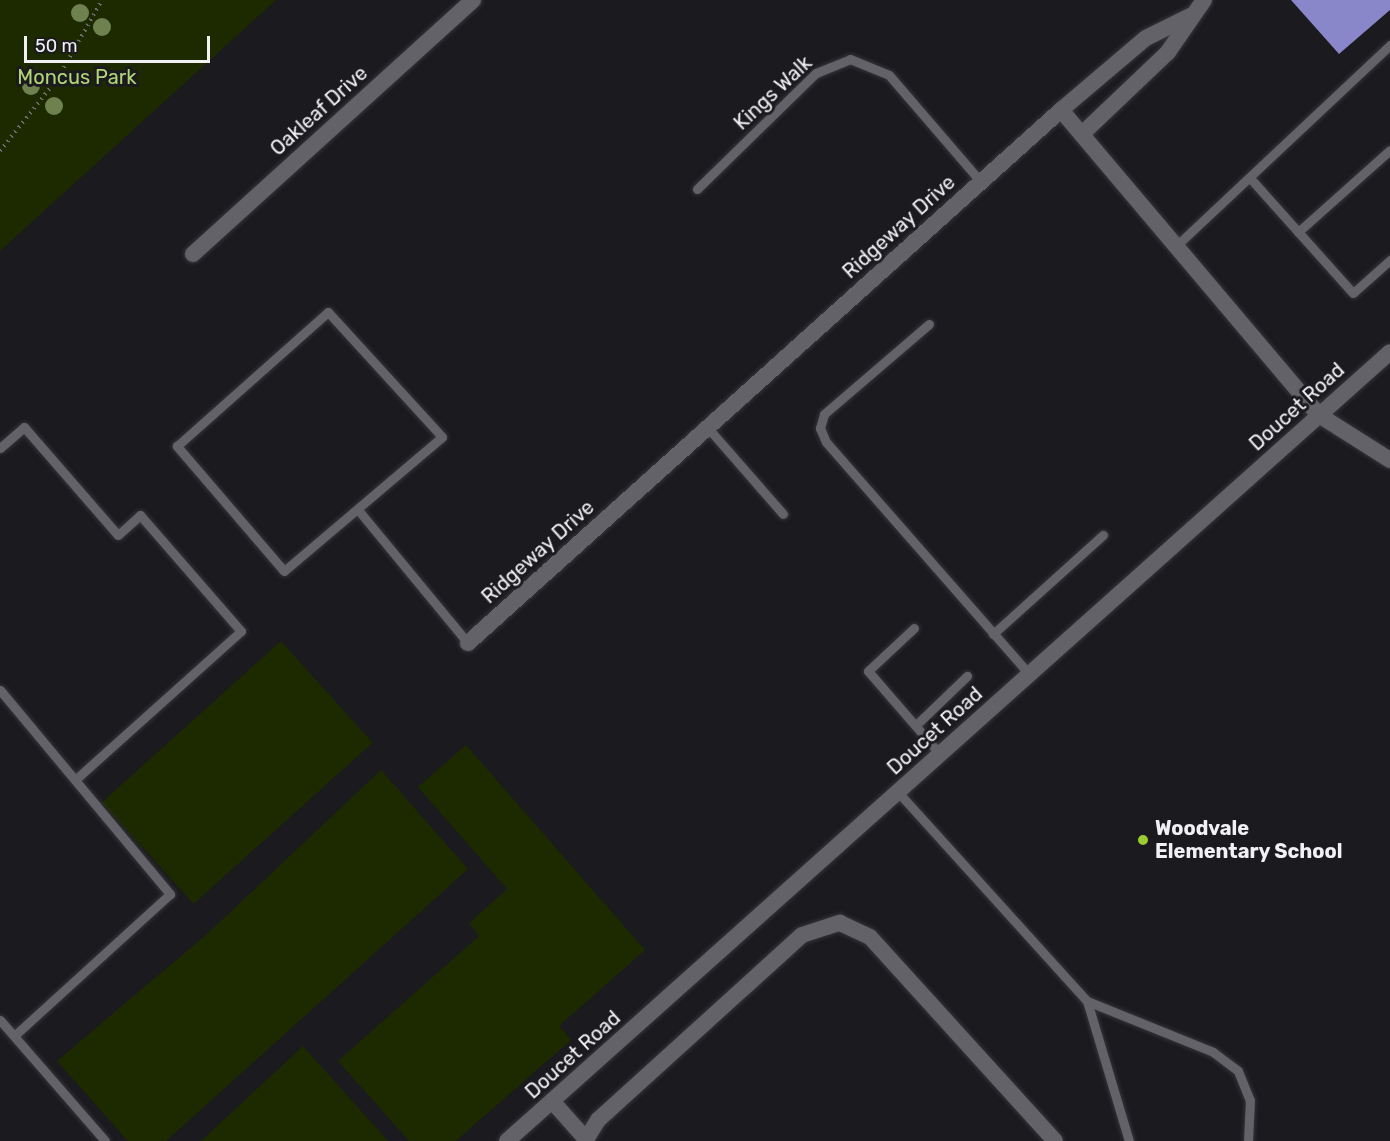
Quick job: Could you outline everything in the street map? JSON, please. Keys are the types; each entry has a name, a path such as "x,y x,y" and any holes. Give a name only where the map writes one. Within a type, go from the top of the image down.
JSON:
{"street":[{"name":"Oakleaf Drive","path":"193,254 473,0"},
{"path":"1082,134 1168,52 1190,16 1204,0"},
{"name":"Ridgeway Drive","path":"468,643 1061,110 1146,38 1190,16"},
{"path":"1061,110 1319,415 1390,460"},
{"name":"Doucet Road","path":"507,1141 1390,352"},
{"path":"552,1101 585,1140 598,1120 802,935 840,923 870,937 1055,1141"}],"lane":[{"path":"1176,246 1390,45"},
{"name":"Kings Walk","path":"697,189 816,73 850,59 889,75 981,182"},
{"path":"1298,232 1390,150"},
{"path":"1250,178 1353,293 1390,260"},
{"path":"328,312 442,437 359,511 284,571 177,446 328,312"},
{"path":"929,324 824,414 820,428 826,442 1029,674"},
{"path":"0,448 24,427 118,535 140,515 241,631 75,780"},
{"path":"708,428 783,514"},
{"path":"359,511 468,643"},
{"path":"993,634 1103,535"},
{"path":"914,628 868,671 940,754"},
{"path":"916,725 967,676"},
{"path":"0,690 170,894 14,1036"},
{"path":"898,792 1087,1001 1129,1141"},
{"path":"1087,1001 1213,1052 1238,1071 1250,1100 1248,1141"},
{"path":"0,1020 105,1141"}],"path":[{"path":"0,151 58,78 102,0"}],"green space":[{"name":"Moncus Park","path":"0,0 276,0 0,251"},
{"path":"281,641 373,743 194,904 102,802"},
{"path":"466,745 645,950 559,1026 571,1040 456,1141 409,1141 338,1061 479,936 469,923 507,889 418,787"},
{"path":"381,770 468,869 166,1141 128,1141 57,1061 208,933"},
{"path":"303,1046 388,1141 201,1141"}],"building":[{"path":"1291,0 1390,0 1390,10 1339,54"}],"place":[{"name":"Woodvale Elementary School","path":"1143,840"}]}
